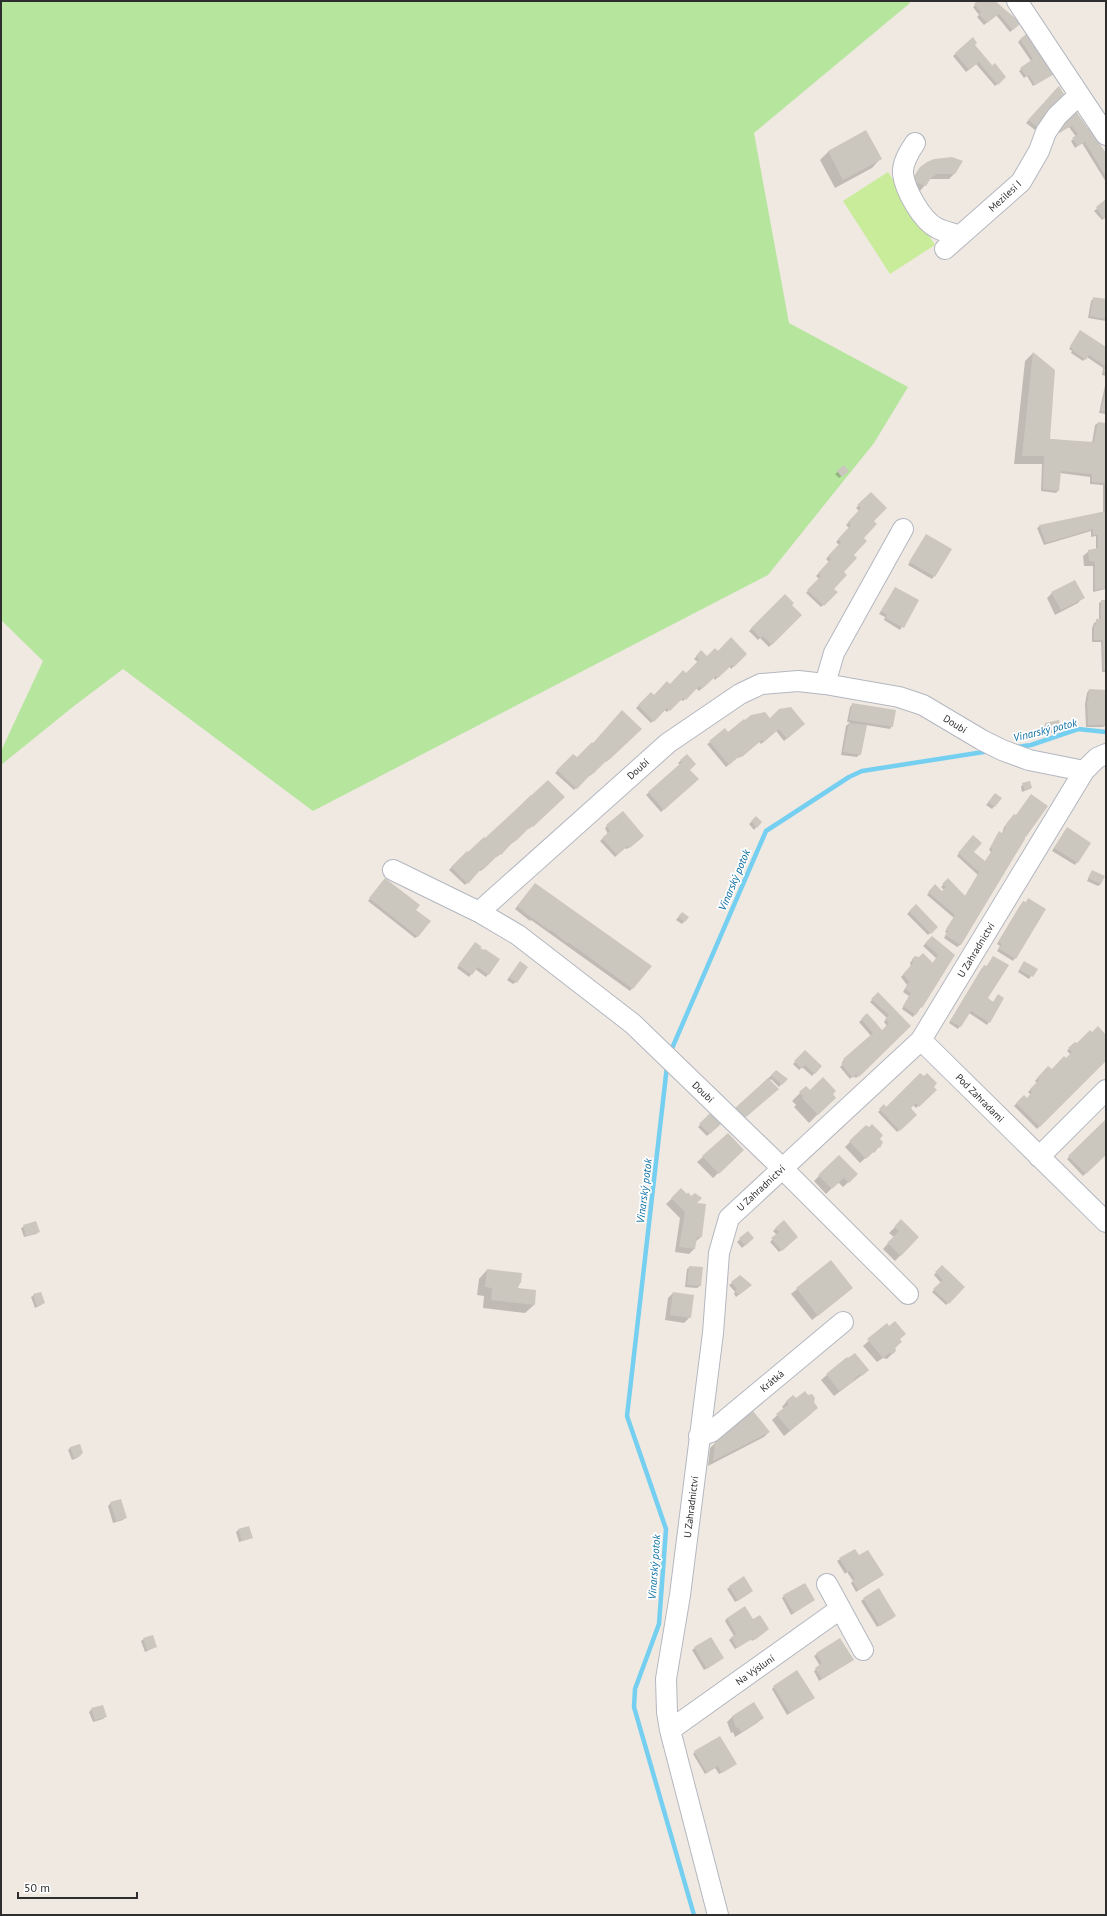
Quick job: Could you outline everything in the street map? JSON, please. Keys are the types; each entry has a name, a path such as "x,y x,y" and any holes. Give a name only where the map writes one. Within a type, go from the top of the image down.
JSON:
{"street":[{"path":"1017,1 1106,135"},
{"name":"Mezilesí I","path":"945,249 1021,182 1039,151 1046,132 1057,116 1079,95"},
{"path":"915,143 906,157 903,174 910,193 924,218 936,228 960,236"},
{"path":"825,684 829,665 834,653 902,530"},
{"name":"Doubí","path":"479,912 646,761 673,739 750,688 761,684 798,681 825,684 912,701 923,705 982,740 1002,750 1036,762 1084,771"},
{"name":"U Zahradnictví","path":"718,1915 670,1730 667,1712 666,1679 680,1595 713,1333 719,1253 729,1218 921,1040 1084,771 1097,758 1106,754"},
{"name":"Doubí","path":"393,870 479,912 518,935 633,1024 782,1168 908,1294"},
{"name":"Pod Zahradami","path":"921,1040 1106,1222"},
{"path":"1039,1157 1106,1090"},
{"name":"Krátká","path":"699,1436 711,1432 843,1322"},
{"path":"827,1584 863,1650"},
{"name":"Na Výsluní","path":"670,1730 840,1609"}],"green space":[{"path":"1,1 908,1 910,3 754,133 789,323 908,387 874,443 768,575 313,811 123,669 74,706 1,765 1,751 43,661 1,620"},
{"path":"888,172 935,245 890,274 843,201"}],"building":[{"path":"977,1 995,1 1021,23 1013,30 999,14 987,23 979,14 981,12 974,4"},
{"path":"1030,31 1056,73 1035,85 1029,75 1026,76 1020,68 1033,59 1020,39"},
{"path":"973,37 977,43 975,45 992,65 986,71 979,62 969,70 955,53"},
{"path":"995,63 1006,77 998,85 986,71"},
{"path":"1059,86 1064,94 1039,128 1028,120"},
{"path":"1075,110 1088,128 1094,123 1094,135 1106,153 1106,177 1085,142 1078,146 1072,138 1078,134 1072,126 1061,131 1057,124"},
{"path":"866,130 882,159 843,180 828,151"},
{"path":"952,157 963,161 955,174 937,174 931,178 926,186 911,181 920,167 927,162 934,159"},
{"path":"1106,199 1106,217 1104,219 1096,207"},
{"path":"1093,297 1106,299 1106,319 1090,316"},
{"path":"1080,330 1106,347 1106,373 1103,373 1105,366 1089,355 1086,360 1072,350 1073,349 1070,346"},
{"path":"1033,352 1055,370 1050,439 1094,442 1098,422 1106,423 1106,483 1092,482 1092,474 1061,471 1059,491 1043,489 1044,456 1022,456"},
{"path":"1106,390 1106,412 1101,410"},
{"path":"844,465 849,471 842,477 837,471"},
{"path":"871,492 887,508 874,521 877,524 864,538 867,541 854,555 857,558 844,572 847,575 834,589 838,592 824,606 807,590 821,576 818,573 831,559 828,556 841,542 838,539 851,525 848,522 861,508 857,505"},
{"path":"1106,511 1106,588 1095,590 1095,562 1089,561 1088,550 1098,548 1098,535 1093,535 1093,529 1046,543 1039,525"},
{"path":"926,534 952,549 935,577 909,562"},
{"path":"1075,580 1085,598 1061,610 1051,592"},
{"path":"895,587 919,600 904,628 885,618 887,615 881,611"},
{"path":"785,594 794,603 792,605 802,615 772,645 763,636 761,638 751,628"},
{"path":"1101,600 1106,600 1106,670 1104,670 1103,640 1094,640 1094,625 1096,625 1096,619 1101,619"},
{"path":"731,637 747,654 734,667 732,665 718,678 716,676 702,689 699,686 686,700 683,698 670,711 667,708 654,722 638,705 651,692 654,695 667,681 670,684 683,670 686,673 699,660 696,656 701,650 707,656 715,648 718,651"},
{"path":"1089,689 1106,690 1106,725 1088,725 1087,701"},
{"path":"852,703 896,710 893,727 849,720"},
{"path":"791,707 805,724 787,739 779,729 764,742 762,740 742,757 741,755 729,765 709,741 725,728 728,732 751,715 765,712 770,718 779,709"},
{"path":"622,710 642,729 609,760 608,759 593,774 592,773 577,789 557,770 573,754 577,757 592,742 593,743"},
{"path":"1059,720 1061,730 1047,732 1045,723"},
{"path":"849,723 867,725 861,755 843,752"},
{"path":"687,754 696,764 690,770 699,779 664,810 648,792 682,762 680,760"},
{"path":"548,780 565,797 533,827 531,826 516,841 515,840 501,855 499,854 484,869 482,868 468,884 451,867 467,851 468,852 484,837 485,838"},
{"path":"1030,781 1032,788 1025,791 1022,783"},
{"path":"995,793 1002,798 995,807 988,802"},
{"path":"1031,794 1048,806 1026,837 1025,836 1025,839 961,945 945,935 948,931 946,929 955,915 928,892 935,884 942,891 946,887 942,884 948,878 965,896 979,872 958,853 973,835 982,843 974,852 985,861 993,849 990,848 999,831 1003,834 1006,824 1014,814 1016,815"},
{"path":"623,811 644,836 630,848 628,846 617,855 602,838 610,831 606,825"},
{"path":"756,816 762,822 757,828 751,821"},
{"path":"1067,827 1091,843 1078,863 1054,848"},
{"path":"1092,870 1105,876 1101,884 1088,878"},
{"path":"385,878 420,905 416,910 431,921 418,937 369,898"},
{"path":"535,883 652,966 633,989 568,942 567,943 551,930 550,931 533,919 517,906"},
{"path":"1028,898 1046,909 1016,959 999,949 1002,944 998,942 1023,901 1026,902"},
{"path":"916,904 938,927 931,934 909,911"},
{"path":"682,912 689,917 685,922 678,917"},
{"path":"932,936 955,955 922,1008 921,1007 916,1015 903,1006 911,993 905,989 909,982 903,974 913,963 912,959 915,956 919,957 923,953 933,963 938,955 925,943"},
{"path":"475,942 482,947 480,948 485,949 500,959 489,975 478,967 472,975 458,965"},
{"path":"993,956 1009,965 988,998 993,1002 998,994 1004,998 990,1023 971,1011 961,1027 950,1021 984,965 987,966"},
{"path":"520,961 528,967 517,983 509,977"},
{"path":"1024,961 1038,969 1033,977 1019,970"},
{"path":"878,992 911,1026 859,1077 856,1074 853,1078 841,1064 845,1061 843,1059 873,1033 861,1019 867,1013 882,1030 889,1023 885,1019 889,1015 871,999"},
{"path":"1098,1026 1106,1035 1106,1061 1040,1127 1016,1103 1024,1095 1027,1098 1032,1092 1030,1089 1039,1080 1037,1078 1048,1066 1052,1069 1064,1056 1066,1058 1072,1052 1068,1048 1075,1042 1077,1043 1090,1030 1092,1032"},
{"path":"805,1050 822,1066 815,1074 805,1065 802,1069 794,1061"},
{"path":"776,1070 788,1079 782,1085 771,1075"},
{"path":"920,1073 924,1076 927,1073 937,1083 934,1087 937,1090 919,1107 916,1103 911,1108 917,1115 900,1131 879,1109 884,1104 886,1107"},
{"path":"823,1077 836,1091 833,1094 836,1098 818,1115 802,1098 803,1096 799,1092 806,1086 810,1090"},
{"path":"768,1078 779,1089 745,1118 735,1108"},
{"path":"710,1113 721,1124 710,1134 699,1124"},
{"path":"1106,1119 1106,1155 1086,1174 1068,1156"},
{"path":"872,1124 883,1135 880,1139 883,1142 880,1148 879,1147 866,1159 849,1141 866,1125 869,1127"},
{"path":"728,1133 744,1150 719,1174 702,1156"},
{"path":"839,1155 858,1174 849,1183 844,1178 832,1189 818,1175"},
{"path":"681,1188 687,1194 688,1192 691,1196 695,1193 702,1198 697,1203 706,1204 702,1237 697,1237 695,1249 679,1247 685,1212 671,1198"},
{"path":"901,1219 919,1237 901,1256 887,1243 899,1231 894,1227"},
{"path":"784,1220 798,1237 782,1251 771,1238 779,1232 775,1228"},
{"path":"36,1221 40,1232 26,1236 23,1225"},
{"path":"748,1231 754,1238 745,1246 739,1238"},
{"path":"831,1260 853,1288 818,1316 796,1288"},
{"path":"942,1265 965,1287 949,1304 933,1289 943,1280 935,1272"},
{"path":"689,1266 703,1267 701,1286 687,1285"},
{"path":"487,1269 522,1273 521,1283 519,1283 518,1288 536,1290 535,1305 491,1300 492,1288 485,1287"},
{"path":"740,1275 752,1285 739,1295 735,1291 737,1289 731,1282"},
{"path":"41,1292 45,1303 37,1306 33,1294"},
{"path":"673,1292 694,1295 691,1318 670,1315"},
{"path":"895,1321 906,1334 900,1339 902,1342 895,1347 896,1351 893,1354 889,1353 883,1358 867,1339 887,1323 889,1326"},
{"path":"855,1353 869,1370 862,1376 860,1374 854,1379 856,1380 839,1391 826,1374 847,1357 848,1358"},
{"path":"805,1391 808,1395 812,1394 815,1398 814,1402 818,1408 790,1431 776,1414 789,1404 786,1401 793,1395 796,1398"},
{"path":"753,1411 770,1432 713,1461 715,1442"},
{"path":"80,1444 83,1453 80,1454 81,1456 74,1458 70,1447"},
{"path":"121,1499 127,1518 116,1521 110,1502"},
{"path":"249,1526 253,1538 242,1541 238,1529"},
{"path":"855,1549 859,1555 868,1550 884,1575 858,1590 852,1580 855,1579 850,1571 848,1572 839,1558"},
{"path":"744,1576 753,1591 738,1601 729,1586"},
{"path":"805,1583 815,1600 794,1613 783,1595"},
{"path":"879,1588 896,1616 880,1626 863,1598"},
{"path":"745,1606 753,1619 760,1615 769,1629 755,1640 754,1638 737,1648 731,1637 736,1634 727,1618"},
{"path":"153,1635 157,1647 147,1650 143,1638"},
{"path":"711,1637 724,1658 707,1669 694,1647"},
{"path":"840,1638 854,1660 822,1679 815,1668 822,1663 816,1653"},
{"path":"797,1670 815,1698 790,1713 773,1686"},
{"path":"754,1702 764,1718 741,1732 738,1727 736,1728 732,1716"},
{"path":"103,1705 107,1717 95,1720 91,1708"},
{"path":"720,1736 737,1764 722,1773 718,1766 707,1773 694,1751"}],"waterway":[{"name":"Vinarský potok","path":"1017,747 1031,745 1078,729 1106,732"},
{"name":"Vinarský potok","path":"670,1053 766,831 849,777 862,771 990,751"},
{"name":"Vinarský potok","path":"667,1066 627,1416 666,1529 659,1624 635,1689 634,1707 694,1915"}]}
